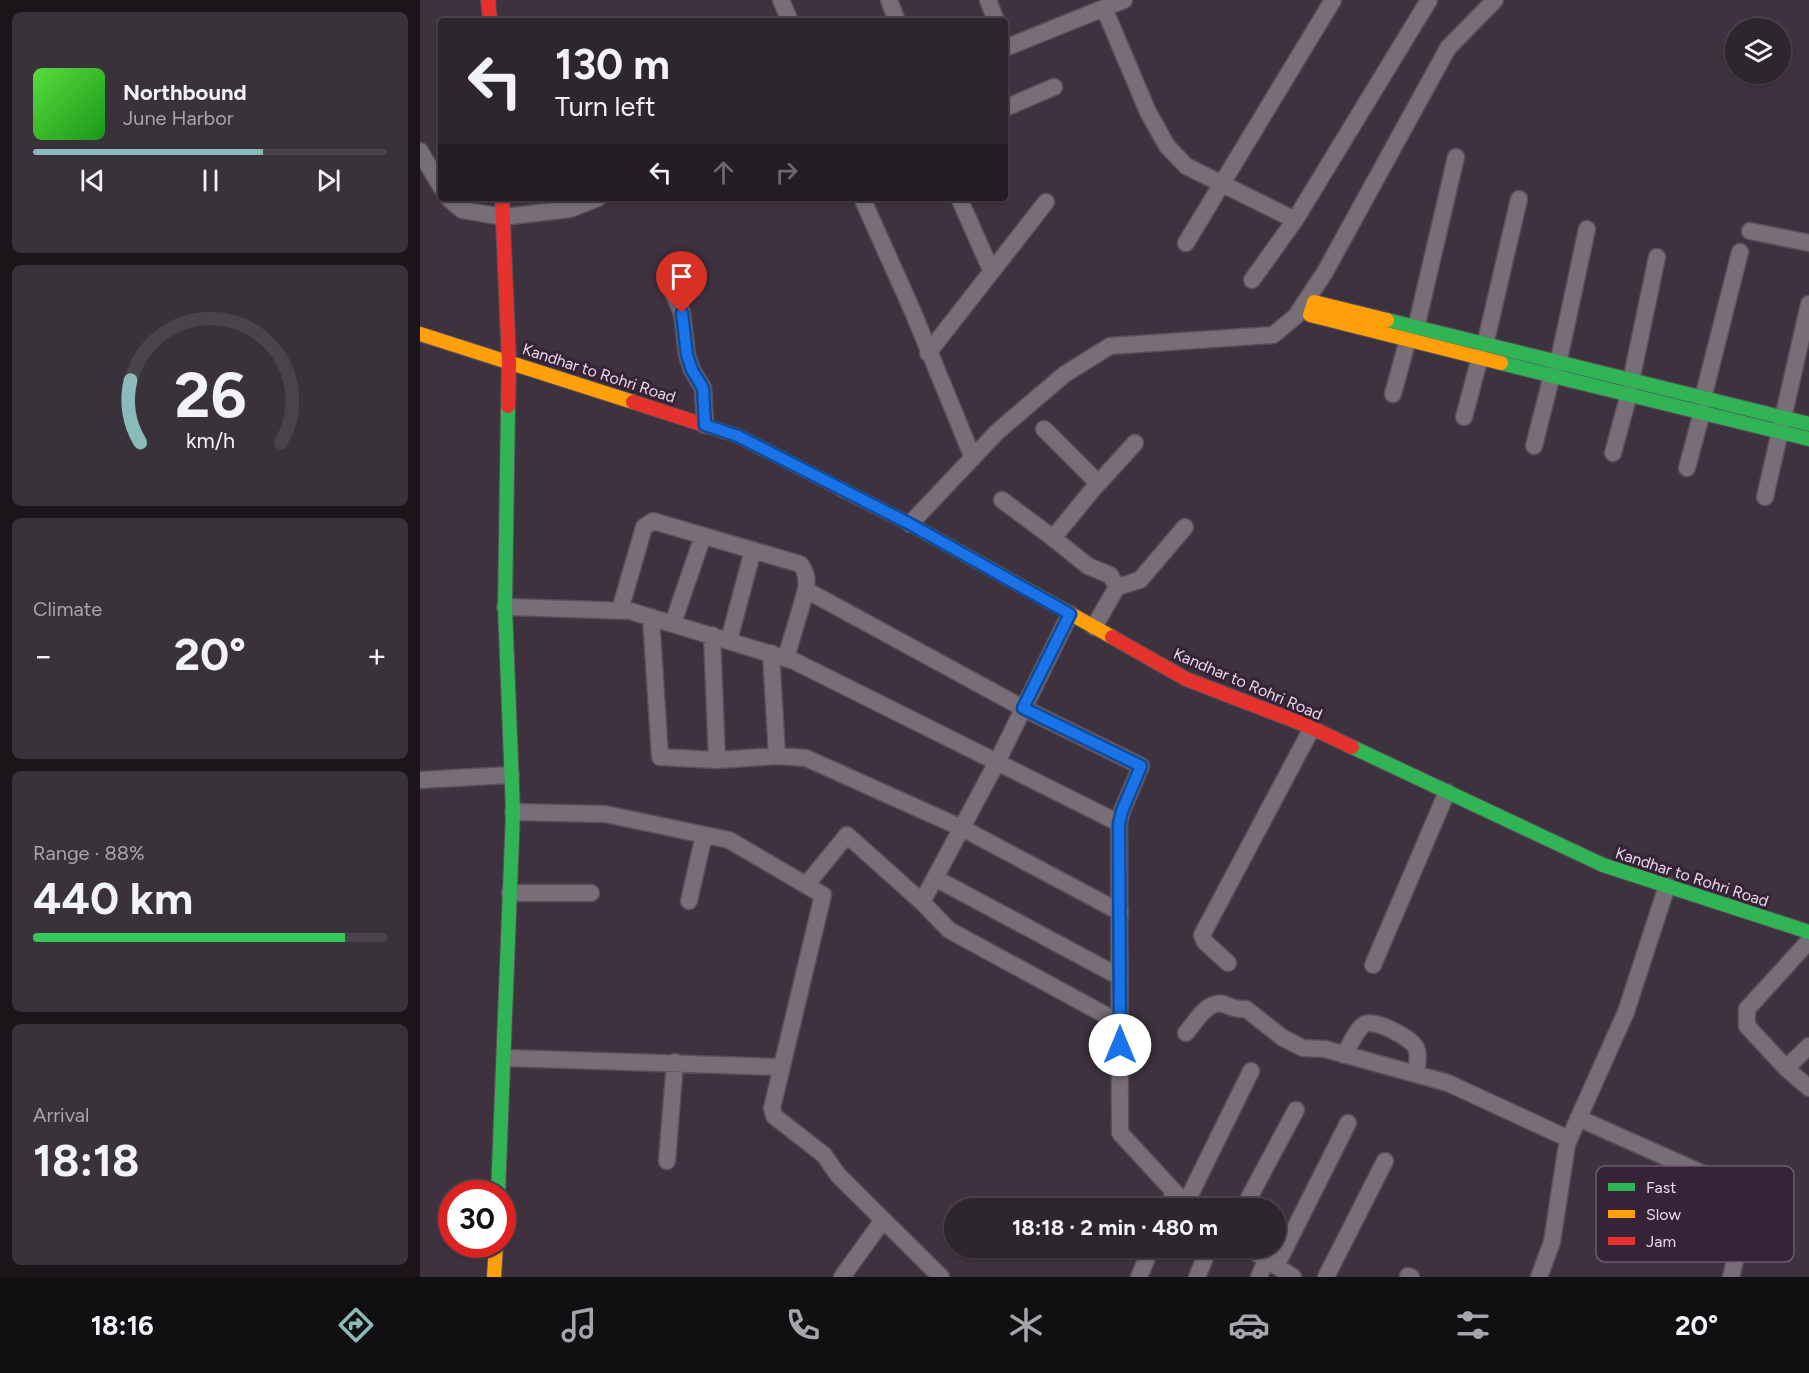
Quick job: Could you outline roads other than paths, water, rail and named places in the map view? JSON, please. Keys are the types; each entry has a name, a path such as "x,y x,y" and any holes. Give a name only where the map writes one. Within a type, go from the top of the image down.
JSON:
{"street":[{"path":"488,0 490,18"},
{"path":"781,0 789,18"},
{"path":"889,0 896,18"},
{"path":"988,0 995,18"},
{"path":"1008,43 1096,3 1124,0"},
{"path":"1186,243 1333,0"},
{"path":"1252,280 1295,220 1429,0"},
{"path":"910,524 997,432 1065,374 1110,346 1273,335 1296,316 1325,272 1448,48 1495,0"},
{"path":"1096,3 1148,112 1167,146 1186,166 1295,220"},
{"path":"1008,107 1054,87"},
{"path":"420,151 438,182"},
{"path":"1393,394 1412,334 1456,157"},
{"path":"1464,417 1483,351 1519,199"},
{"path":"452,201 462,210 504,217 570,209 590,201"},
{"path":"499,1180 513,812 505,607 509,361 502,201"},
{"path":"863,201 973,458"},
{"path":"960,201 991,270"},
{"path":"928,353 1046,202"},
{"path":"1534,446 1555,369 1587,229"},
{"path":"1750,231 1809,243"},
{"path":"1687,468 1740,252"},
{"path":"1613,453 1630,387 1657,257"},
{"path":"674,295 682,313 687,355 692,370 703,388 705,425"},
{"path":"1412,334 1314,302 1310,315 1412,334 1781,424 1809,424"},
{"path":"1765,497 1809,304"},
{"name":"Kandhar to Rohri Road","path":"420,334 738,436 910,524 1186,678 1312,728 1603,865 1809,932"},
{"path":"1781,424 1809,439"},
{"path":"1044,429 1098,483"},
{"path":"1053,538 1098,483 1135,443"},
{"path":"1002,500 1088,566 1110,575 1117,587"},
{"path":"620,610 644,526 648,522 653,521 800,564 807,579 806,590 779,656 777,756"},
{"path":"1094,627 1117,587 1140,580 1185,527"},
{"path":"673,623 704,536"},
{"path":"729,640 753,550"},
{"path":"806,590 1023,708 1141,766 1122,811 1119,824 1120,1133 1182,1198"},
{"path":"505,607 620,610 673,623 779,656 1119,824"},
{"path":"922,902 997,762 1070,614"},
{"path":"651,617 660,757 717,760 777,756 806,758 962,828 1120,912"},
{"path":"712,635 717,760"},
{"path":"1228,963 1205,942 1202,934 1312,728"},
{"path":"420,780 511,775"},
{"path":"1373,965 1447,792"},
{"path":"513,812 605,814 729,840 823,895 781,1067 772,1108 774,1116 824,1155 838,1175 941,1277"},
{"path":"689,901 705,835"},
{"path":"807,884 847,835 922,902 948,930 1120,1023"},
{"path":"935,878 1120,977"},
{"path":"1539,1277 1552,1242 1569,1139 1626,1012 1666,886"},
{"path":"510,893 591,893"},
{"path":"1809,941 1747,1009 1747,1026 1786,1068 1809,1088"},
{"path":"1186,1033 1214,1004 1222,1004 1236,1010 1246,1010 1283,1038 1303,1048 1325,1049 1448,1083 1569,1139"},
{"path":"1344,1055 1361,1028 1367,1023 1374,1022 1414,1044 1418,1052 1416,1074"},
{"path":"1786,1068 1809,1046"},
{"path":"505,1058 781,1067"},
{"path":"667,1161 675,1062"},
{"path":"1187,1198 1251,1071"},
{"path":"1249,1198 1296,1110"},
{"path":"1578,1118 1686,1166"},
{"path":"1259,1277 1271,1263 1348,1123"},
{"path":"1326,1277 1385,1161"},
{"path":"842,1277 883,1220"},
{"path":"494,1277 495,1258"},
{"path":"1139,1277 1147,1258"},
{"path":"1197,1277 1205,1258"},
{"path":"1264,1258 1293,1277"},
{"path":"1731,1277 1735,1262"}]}
